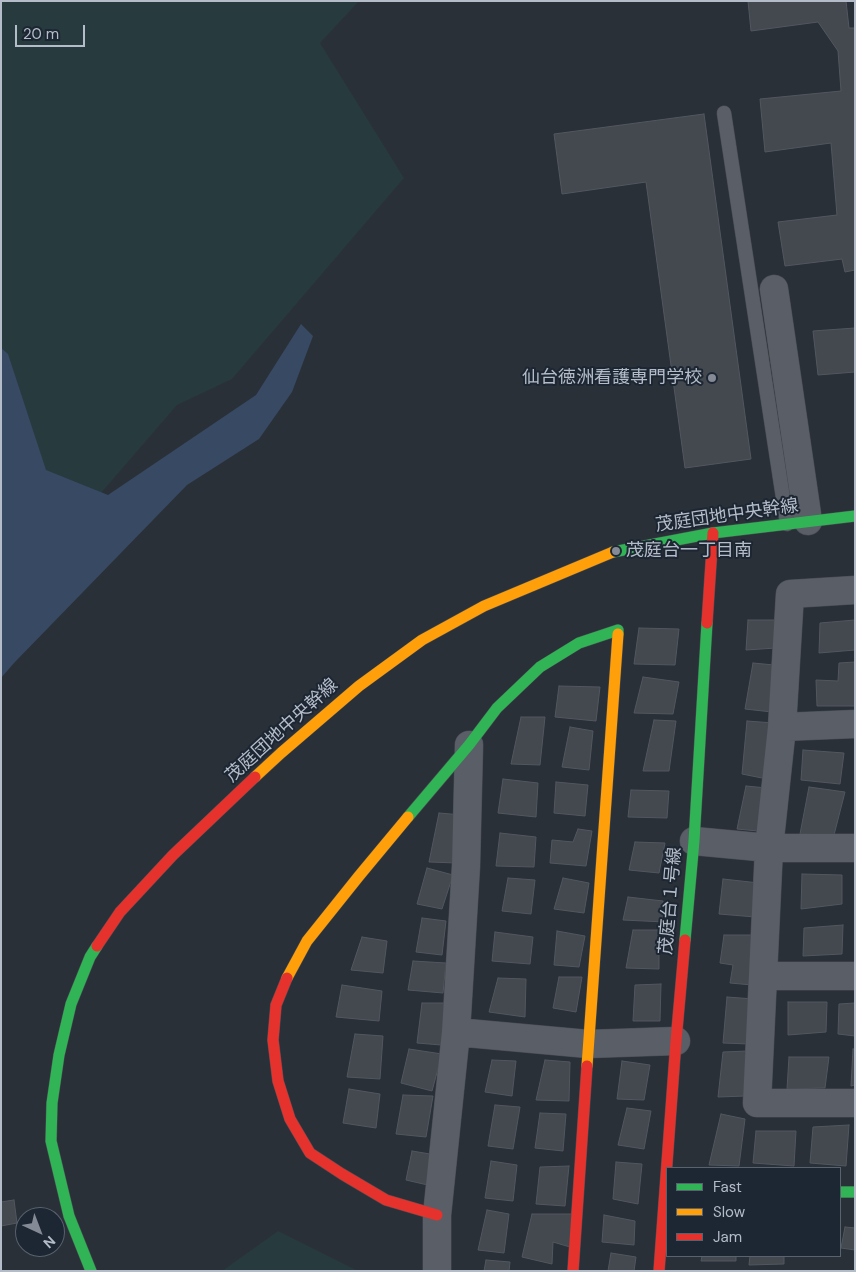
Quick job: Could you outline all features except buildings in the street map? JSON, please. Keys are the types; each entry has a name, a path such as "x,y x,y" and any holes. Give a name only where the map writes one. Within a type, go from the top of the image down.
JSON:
{"street":[{"path":"774,289 797,523"},
{"name":"茂庭団地中央幹線","path":"91,1271 69,1216 52,1141 52,1102 59,1055 71,1004 90,957 120,912 173,855 281,753 359,686 422,640 484,606 616,550 713,533 855,516"},
{"name":"茂庭台１号線","path":"667,1167 676,1042 694,841 713,533"},
{"path":"855,590 790,594 782,727 769,848 757,1103 855,1103"},
{"path":"437,1215 386,1200 310,1153 290,1119 278,1081 272,1040 276,1005 288,976 307,941 469,745 497,708 540,667 579,643 618,630 573,1271"},
{"path":"782,727 855,724"},
{"path":"437,1271 437,1215 456,1032 466,866 469,745"},
{"path":"694,841 769,848 855,848"},
{"path":"763,976 855,976"},
{"path":"456,1032 588,1044 676,1042"},
{"name":"茂庭台１号線","path":"659,1271 666,1188"},
{"path":"841,1192 855,1192"}],"lane":[{"path":"724,113 797,523"}],"green space":[{"path":"1,1 359,1 320,43 404,178 232,379 177,405 1,609"},
{"path":"278,1231 358,1271 222,1271"}],"water":[{"path":"301,324 313,336 292,392 259,439 187,485 1,678 1,348 8,354 46,470 108,495 256,395"}],"traffic: fast":[{"path":"613,552 713,533 855,516"},
{"path":"685,940 694,841 707,623"},
{"path":"408,817 469,745 497,708 540,667 579,643 618,630 618,634"},
{"path":"91,1271 69,1216 51,1141 52,1103 59,1055 71,1004 90,957 97,946"},
{"path":"841,1192 855,1192"}],"traffic: slow":[{"path":"255,777 359,686 422,640 484,606 613,552"},
{"path":"587,1066 618,634"},
{"path":"287,978 307,941 408,817"}],"traffic: jam":[{"path":"707,623 713,533"},
{"path":"97,946 120,912 173,855 255,777"},
{"path":"667,1167 685,940"},
{"path":"287,978 276,1005 273,1040 278,1081 290,1119 310,1153 386,1200 437,1215"},
{"path":"573,1271 587,1066"},
{"path":"659,1271 666,1176"}],"place":[{"name":"仙台徳洲看護専門学校","path":"712,378"},
{"name":"茂庭台一丁目南","path":"616,551"}]}
